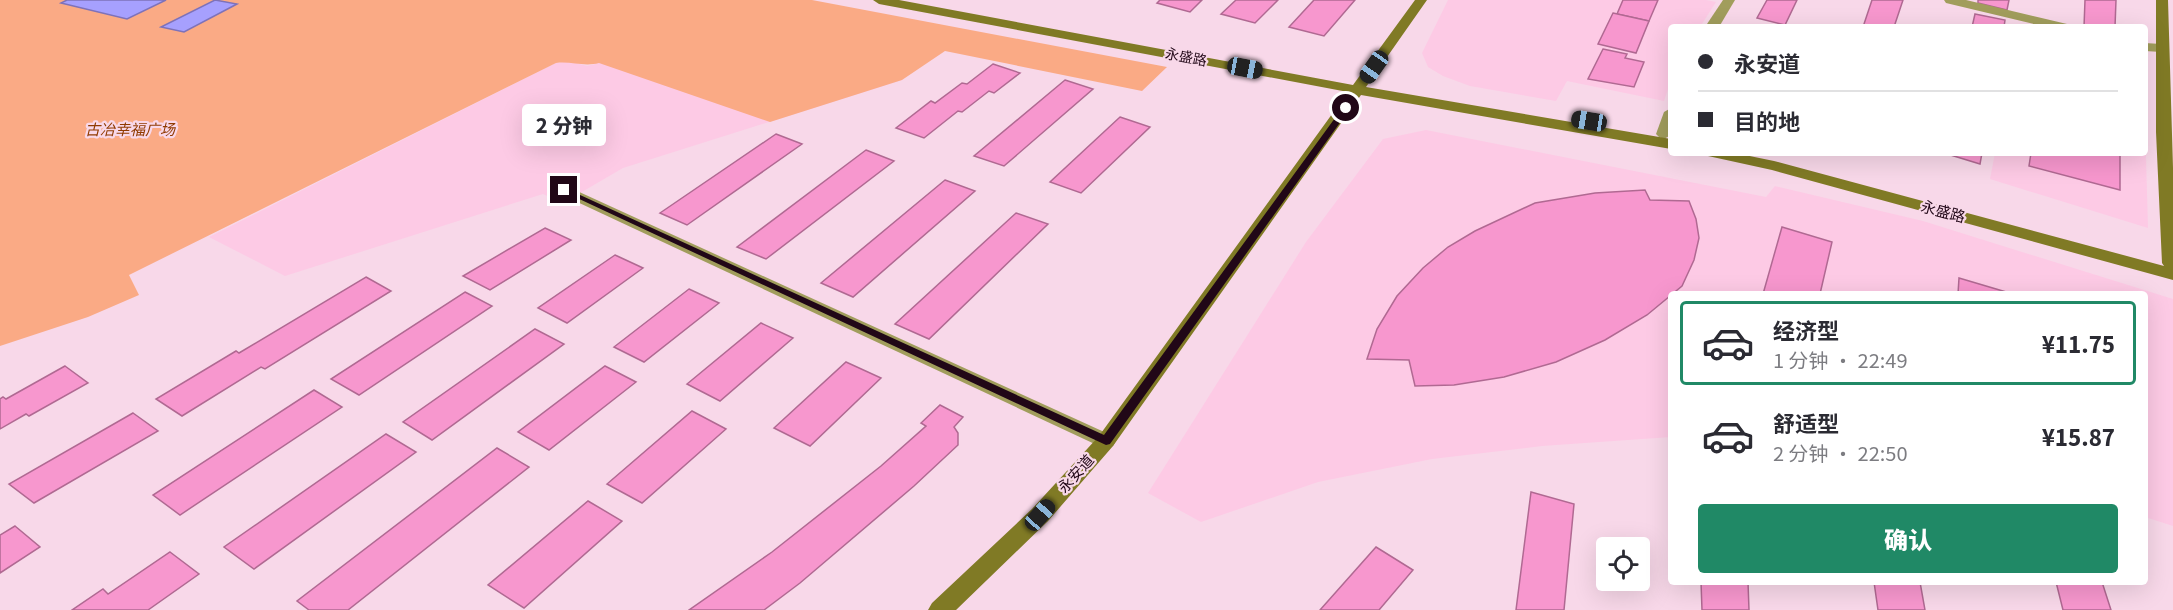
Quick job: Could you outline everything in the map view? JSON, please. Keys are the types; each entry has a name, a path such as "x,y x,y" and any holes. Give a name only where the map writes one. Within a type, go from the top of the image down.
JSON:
{"main road":[{"name":"永盛路","path":"879,0 1361,87 1668,138"},
{"name":"永盛路","path":"913,0 1361,87"},
{"name":"永安道","path":"940,610 1040,515 1106,441 1421,0"},
{"path":"2162,0 2167,50 2163,132 2172,267"},
{"name":"永盛路","path":"1727,156 2172,267"},
{"name":"永盛路","path":"1760,156 2172,267"}],"street":[{"path":"1714,24 1729,0"},
{"path":"1950,0 2050,24"},
{"path":"2148,47 2167,50"},
{"path":"564,190 1106,441"}],"shaded area":[{"path":"67,0 166,0 127,19 61,3"},
{"path":"215,0 237,4 184,32 161,27"},
{"path":"1448,0 1706,0 1716,2 1702,24 1668,24 1668,89 1664,101 1567,81 1556,101 1470,86 1443,76 1428,67 1422,53"},
{"path":"569,61 587,66 599,63 902,80 623,168 563,203 543,194 285,276 209,237 556,63"},
{"path":"1426,130 1766,197 1775,186 1923,221 2147,291 1668,291 1668,437 1542,446 1432,459 1318,482 1201,522 1148,493 1306,242 1383,139"},
{"path":"1994,156 2146,156 2148,228 1990,179"},
{"path":"2148,291 2173,299 2173,526 2148,518"}],"green space":[{"name":"古冶幸福广场","path":"0,0 812,0 1167,67 1142,91 945,51 902,80 770,122 599,63 556,63 129,275 139,295 88,317 0,346"}],"building":[{"path":"1160,0 1202,0 1190,12 1157,3"},
{"path":"1236,0 1278,0 1255,23 1221,14"},
{"path":"1314,0 1355,0 1324,36 1289,27"},
{"path":"1623,0 1658,0 1649,21 1617,14"},
{"path":"1767,0 1797,0 1785,24 1757,18"},
{"path":"1872,0 1903,0 1895,24 1864,24"},
{"path":"1978,0 2009,0 2007,10 1978,3"},
{"path":"2085,0 2116,0 2115,24 2084,24"},
{"path":"1613,13 1649,21 1636,53 1598,44"},
{"path":"1975,14 2005,20 2004,24 1973,24"},
{"path":"1603,49 1627,54 1625,58 1644,62 1634,87 1588,79"},
{"path":"993,64 1020,73 994,93 989,91 962,112 958,111 924,138 896,128 931,101 935,103 962,83 967,84"},
{"path":"1065,80 1093,89 1004,166 974,156"},
{"path":"1120,117 1150,127 1081,193 1050,182"},
{"path":"776,134 802,144 687,225 660,213"},
{"path":"866,150 894,161 766,259 737,247"},
{"path":"1954,156 1981,156 1980,164"},
{"path":"2031,156 2120,156 2120,190 2029,166"},
{"path":"945,180 975,191 853,297 821,283"},
{"path":"1645,190 1650,200 1689,201 1696,219 1699,238 1694,260 1682,286 1676,291 1668,291 1668,298 1647,315 1605,340 1556,362 1504,377 1454,385 1415,386 1409,360 1367,359 1377,329 1397,296 1423,268 1448,247 1475,231 1535,203 1595,193"},
{"path":"1016,213 1048,224 929,339 895,324"},
{"path":"1782,227 1832,242 1821,291 1764,291"},
{"path":"545,228 571,240 490,290 463,276"},
{"path":"615,255 643,268 567,323 538,308"},
{"path":"366,277 391,291 265,369 261,367 182,416 156,399 236,351 239,353"},
{"path":"1959,278 2003,291 1958,291"},
{"path":"689,289 719,303 644,362 614,347"},
{"path":"465,292 492,306 359,395 331,379"},
{"path":"761,323 793,338 720,401 687,384"},
{"path":"535,329 564,344 432,440 403,422"},
{"path":"846,362 881,378 810,446 774,428"},
{"path":"65,366 88,383 29,416 26,414 0,429 0,399 3,397 6,399"},
{"path":"605,366 636,382 549,450 518,432"},
{"path":"314,390 342,407 180,515 153,495"},
{"path":"940,405 963,417 954,427 958,433 958,445 914,486 800,583 764,610 689,610 772,552 881,466 926,426 921,423"},
{"path":"692,411 726,429 642,503 607,484"},
{"path":"133,413 158,431 34,503 9,484"},
{"path":"386,434 416,452 254,569 224,547"},
{"path":"497,448 529,467 348,610 309,610 297,601"},
{"path":"1531,492 1574,504 1564,610 1516,610"},
{"path":"588,501 622,521 524,608 488,585"},
{"path":"15,526 40,547 0,573 0,535"},
{"path":"1376,547 1413,570 1379,610 1320,610"},
{"path":"170,552 199,574 148,610 72,610 103,589 108,594"},
{"path":"1701,585 1748,585 1749,610 1702,610"},
{"path":"1874,585 1921,585 1925,610 1878,610"},
{"path":"2057,585 2103,585 2111,610 2063,610"}],"route":[{"path":"564,190 1106,441 1346,108"}]}
